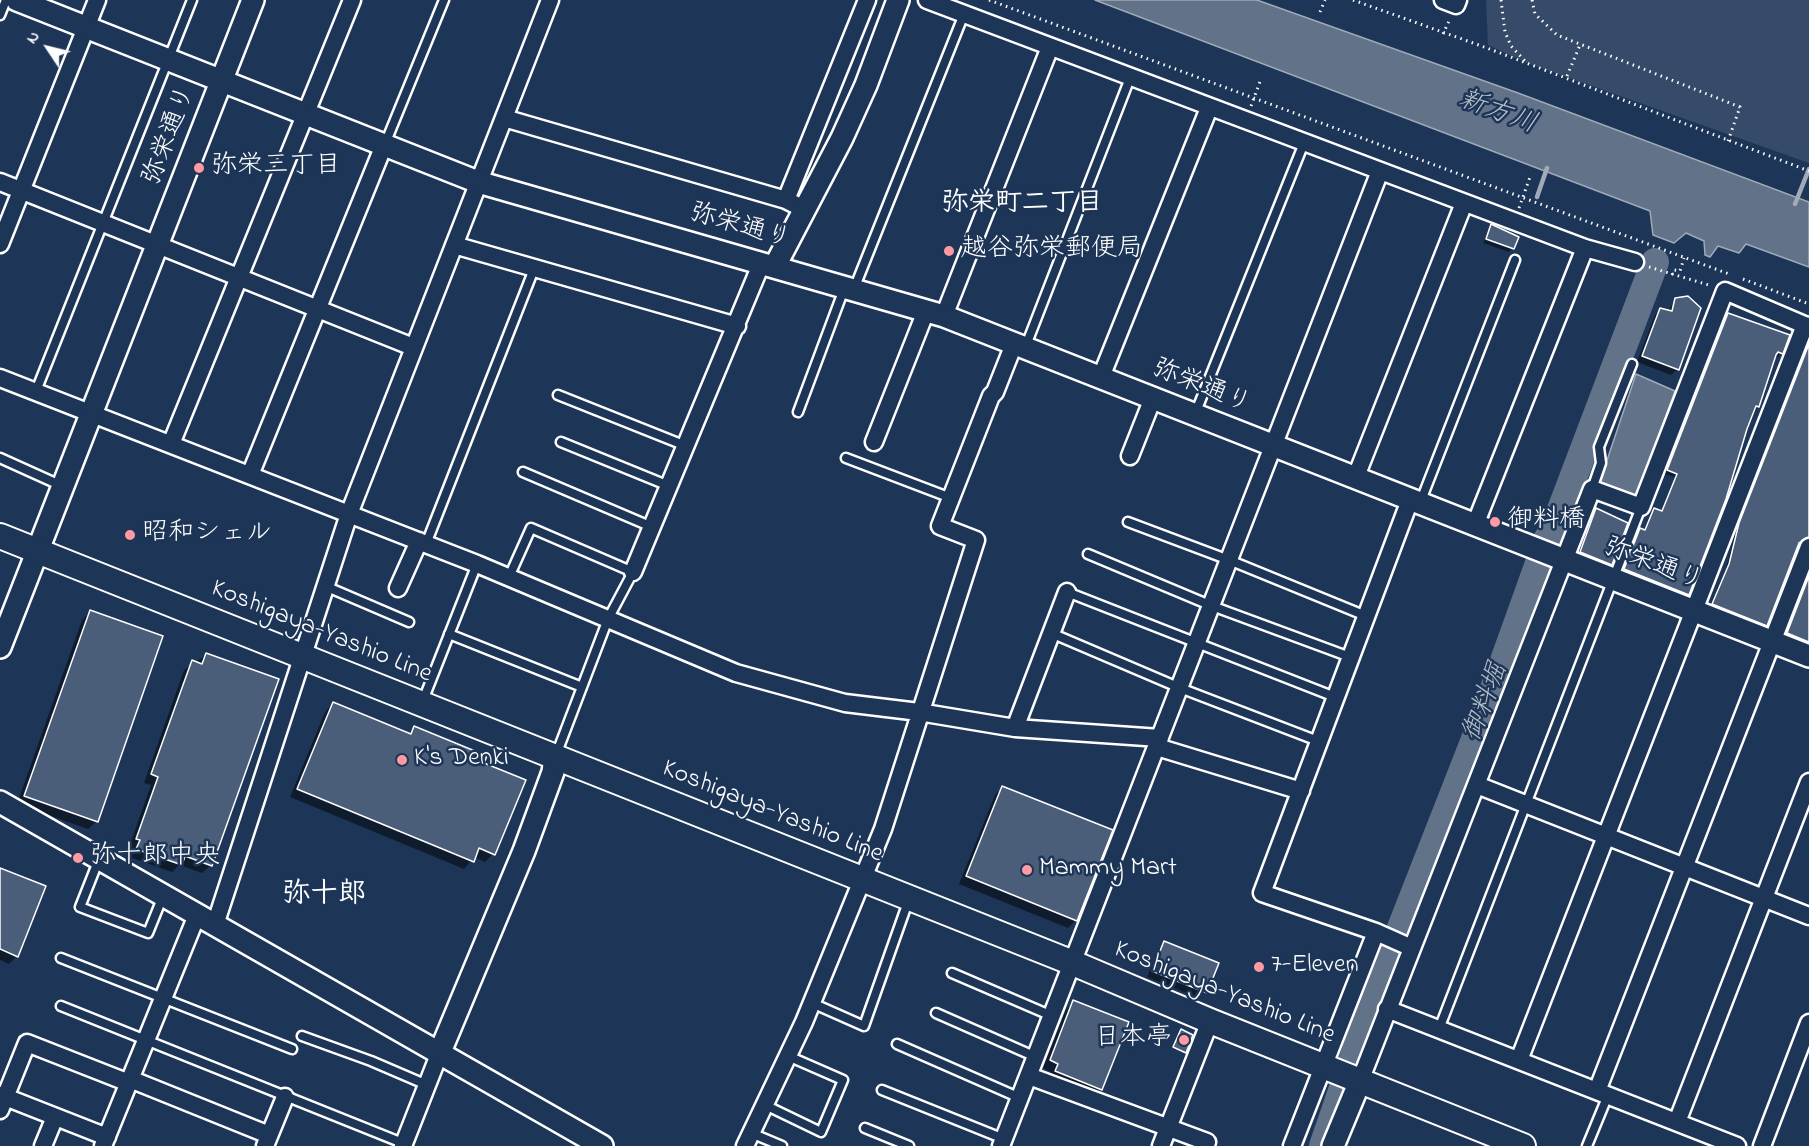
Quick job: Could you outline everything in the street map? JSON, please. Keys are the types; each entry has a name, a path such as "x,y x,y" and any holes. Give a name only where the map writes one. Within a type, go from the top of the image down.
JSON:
{"main road":[{"name":"Koshigaya-Yashio Line","path":"0,536 1073,963 1210,1021 1522,1146"}],"street":[{"path":"17,0 222,80 253,0"},
{"path":"0,244 97,0"},
{"path":"171,444 352,0"},
{"path":"285,1097 267,1143 130,1081 27,1043 2,1101 55,1117 105,1142 130,1081 162,998 206,920 302,656 349,514 550,0"},
{"path":"800,202 867,0"},
{"path":"633,572 737,326 800,202 866,85 898,0"},
{"path":"927,0 1304,144 1585,248 1639,264"},
{"path":"1443,0 1456,5 1458,0"},
{"path":"874,442 935,314 1050,47"},
{"name":"弥栄通り","path":"0,647 222,80 478,182 769,264 935,314 1101,377 1354,479 1809,656"},
{"path":"1101,377 1209,108"},
{"path":"504,118 800,202"},
{"path":"250,475 384,145"},
{"path":"1002,1142 1380,171"},
{"path":"0,182 413,347"},
{"path":"1354,479 1464,203"},
{"path":"454,245 737,326"},
{"path":"1475,525 1585,248"},
{"path":"1333,1146 1357,1079 1477,785 1561,559 1592,489 1641,507 1725,291 1807,326 1518,1060"},
{"path":"748,1140 812,1003 883,829 976,540 940,526 1019,346"},
{"path":"0,378 477,564 736,673 845,703 919,712 1015,728 1159,742 1300,791"},
{"path":"1130,456 1153,398"},
{"path":"1410,947 1378,933 1262,893 1366,616 1415,501"},
{"path":"398,588 423,543"},
{"path":"1602,1093 1684,867 1809,547"},
{"path":"1015,728 1067,592"},
{"path":"406,1145 440,1052 524,851 554,772 555,758"},
{"path":"1677,1122 1809,782"},
{"path":"1477,785 1809,916"},
{"path":"0,802 602,1146"},
{"path":"1292,1146 1327,1067 1378,933"},
{"path":"1387,1009 1733,1145"},
{"path":"1161,1146 1210,1021"},
{"path":"1762,1146 1809,1023"},
{"path":"1029,1076 1208,1142"},
{"path":"43,1146 55,1117"}],"lane":[{"path":"0,15 6,0"},
{"path":"36,391 192,0"},
{"path":"384,145 444,0"},
{"path":"798,412 964,14"},
{"path":"1019,346 1130,78"},
{"path":"1195,414 1304,144"},
{"path":"1415,501 1515,260"},
{"path":"423,543 534,268"},
{"path":"1592,489 1601,463 1599,447 1632,364"},
{"path":"558,395 686,446"},
{"path":"561,442 669,486"},
{"path":"0,458 62,486"},
{"path":"846,458 951,498"},
{"path":"523,472 651,527"},
{"path":"1439,1029 1641,507"},
{"path":"1128,522 1366,616"},
{"path":"509,577 531,528 633,572 608,619 555,758"},
{"path":"1088,554 1212,606 1350,657"},
{"path":"422,704 477,564"},
{"path":"325,586 408,622"},
{"path":"1067,592 1335,697"},
{"path":"1051,633 1180,688 1318,741"},
{"path":"449,634 582,687"},
{"path":"99,858 80,907 148,933 163,895"},
{"path":"812,1003 864,1026 910,898"},
{"path":"61,958 292,1049"},
{"path":"952,973 1052,1016"},
{"path":"61,1006 280,1092 285,1097 406,1145"},
{"path":"936,1013 1036,1057"},
{"path":"302,1036 371,1061 427,1085"},
{"path":"897,1044 1020,1098"},
{"path":"765,1105 821,1132 843,1080 788,1056"},
{"path":"882,1090 1002,1142"},
{"path":"1587,1146 1602,1093"},
{"path":"865,1128 909,1146"},
{"path":"748,1140 782,1146"}],"path":[{"path":"989,0 1809,304"},
{"path":"1320,12 1325,0"},
{"path":"1353,0 1527,63 1809,171"},
{"path":"1502,0 1505,32 1511,46 1527,63"},
{"path":"1532,0 1536,14 1557,35 1740,107 1728,141"},
{"path":"1567,76 1580,44"},
{"path":"1254,98 1261,79"},
{"path":"1523,198 1530,177"},
{"path":"1672,275 1674,270 1680,272 1684,258"},
{"path":"1639,264 1725,291"}],"shaded area":[{"path":"1486,0 1809,0 1809,163 1527,63 1488,45"}],"water":[{"name":"新方川","path":"1095,0 1257,0 1518,93 1809,202 1809,267 1746,244 1739,253 1718,246 1710,257 1705,255 1704,241 1686,233 1674,243 1653,235 1650,211"},
{"path":"1636,374 1675,391 1634,503 1597,490"}],"building":[{"path":"1491,224 1519,237 1514,249 1486,239"},
{"path":"1688,296 1701,308 1679,370 1642,356 1660,308 1672,311 1675,298"},
{"path":"1728,313 1790,335 1783,354 1778,352 1776,355 1759,407 1756,406 1747,429 1726,499 1689,595 1624,569 1640,528 1645,530 1654,508 1662,511 1677,474 1667,470"},
{"path":"1809,344 1809,537 1799,543 1767,626 1712,604 1729,564 1739,523"},
{"path":"1596,508 1628,523 1612,565 1580,552"},
{"path":"1809,576 1809,642 1787,633"},
{"path":"90,610 163,636 98,822 24,796"},
{"path":"206,653 279,679 212,866 185,856 182,865 136,849 140,840 136,839 158,777 151,774 192,660 202,664"},
{"path":"333,702 411,734 414,726 487,756 484,763 526,780 495,855 479,848 474,862 297,789"},
{"path":"1002,786 1113,830 1077,921 966,876"},
{"path":"0,868 46,886 18,957 0,949"},
{"path":"1164,941 1219,963 1207,993 1152,971"},
{"path":"1073,1000 1129,1022 1102,1090 1055,1071 1058,1064 1050,1060"},
{"path":"1181,1029 1193,1035 1186,1053 1173,1047"}],"waterway":[{"path":"1537,197 1547,168"},
{"path":"1795,204 1809,169"},
{"name":"御料堀","path":"1323,1146 1377,989 1486,711 1548,538 1551,536 1655,262"}],"place":[{"name":"弥栄三丁目","path":"199,168"},
{"name":"越谷弥栄郵便局","path":"949,251"},
{"name":"御料橋","path":"1495,522"},
{"name":"昭和シェル","path":"130,535"},
{"name":"K's Denki","path":"402,760"},
{"name":"弥十郎中央","path":"78,858"},
{"name":"Mammy Mart","path":"1027,870"},
{"name":"7-Eleven","path":"1259,967"},
{"name":"日本亭","path":"1184,1040"}],"district":[{"name":"弥栄町二丁目","path":"1022,206"},
{"name":"弥十郎","path":"324,896"}]}
